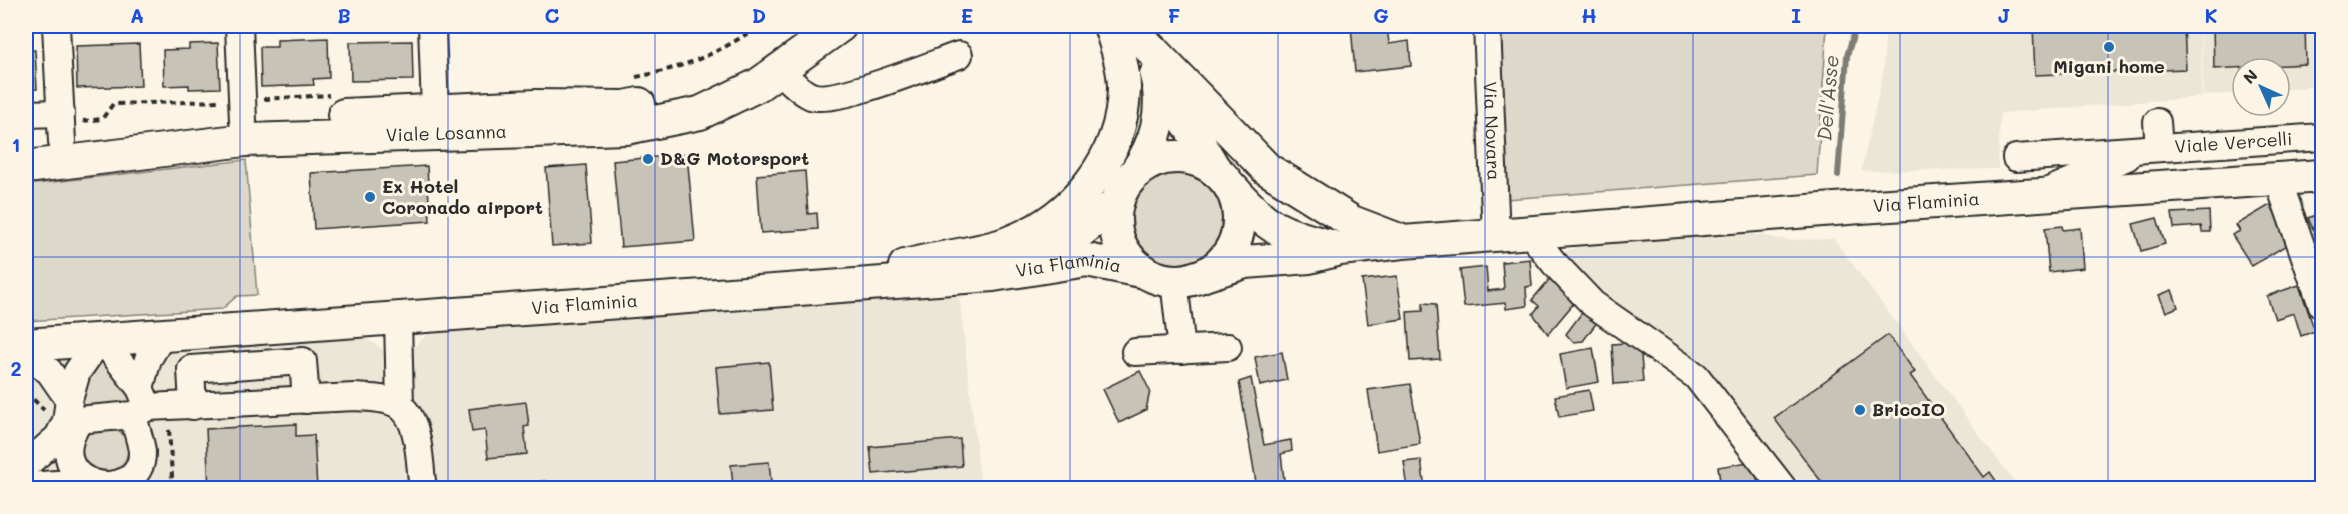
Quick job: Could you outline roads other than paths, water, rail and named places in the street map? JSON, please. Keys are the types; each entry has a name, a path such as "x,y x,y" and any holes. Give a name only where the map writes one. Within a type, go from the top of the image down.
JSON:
{"main road":[{"name":"Viale Losanna","path":"26,145 61,126 236,111 435,110 536,106 625,107 694,93 747,68 805,26"},
{"name":"Viale Losanna","path":"26,167 245,140 626,128 700,113 758,85 840,26"},
{"path":"835,286 930,259 1007,244 1054,220 1063,212 1087,189 1111,149 1120,123 1124,87 1110,26"},
{"path":"1142,42 1236,202 1238,227 1236,239 1227,255 1214,269 1183,280 1163,280 1142,271 1120,246 1115,225 1117,203 1121,192 1150,152 1160,111 1160,88 1142,42"},
{"path":"1142,42 1268,169 1352,222 1403,242"},
{"path":"1136,172 1157,160 1175,158 1193,159 1220,175"},
{"name":"Via Flaminia","path":"1220,175 1258,217 1292,237 1340,249"},
{"name":"Via Flaminia","path":"1183,280 1245,262 1310,257 1340,249 1403,242 1861,207 2322,176"},
{"path":"993,275 1056,250 1117,203"},
{"name":"Via Flaminia","path":"26,345 164,333 398,319 993,275 1087,260 1142,271"}],"street":[{"path":"56,26 61,126"},
{"path":"236,111 239,26"},
{"path":"432,26 435,110"},
{"name":"Via Novara","path":"1487,26 1496,236"},
{"path":"778,71 811,96 833,98 959,55"},
{"name":"Viale Losanna","path":"26,114 61,126"},
{"path":"2151,149 2157,122"},
{"name":"Viale Vercelli","path":"2016,158 2322,137"},
{"name":"Viale Vercelli","path":"2035,197 2151,149"},
{"path":"2277,180 2322,305"},
{"path":"1530,233 1554,263 1593,304 1696,376 1783,489"},
{"path":"1182,350 1183,280"},
{"path":"398,319 400,406"},
{"path":"26,486 88,482 111,486 133,474 142,452 140,403 148,360 164,333"},
{"path":"26,465 58,437 67,414 77,372 101,338 140,403"},
{"path":"1135,352 1228,347"},
{"path":"26,356 49,371 67,414 68,453 72,465 88,482"},
{"path":"193,406 191,369 303,362 306,400"},
{"path":"67,414 140,403 193,406 355,397 383,399 400,406 412,422 423,489"}],"waterway":[{"name":"Dell'Asse","path":"1838,175 1847,56 1856,26"}],"place":[{"name":"Migani home","path":"2109,47"},
{"name":"D&G Motorsport","path":"648,159"},
{"name":"Ex Hotel Coronado airport","path":"370,197"},
{"name":"BricoIO","path":"1860,410"}]}
